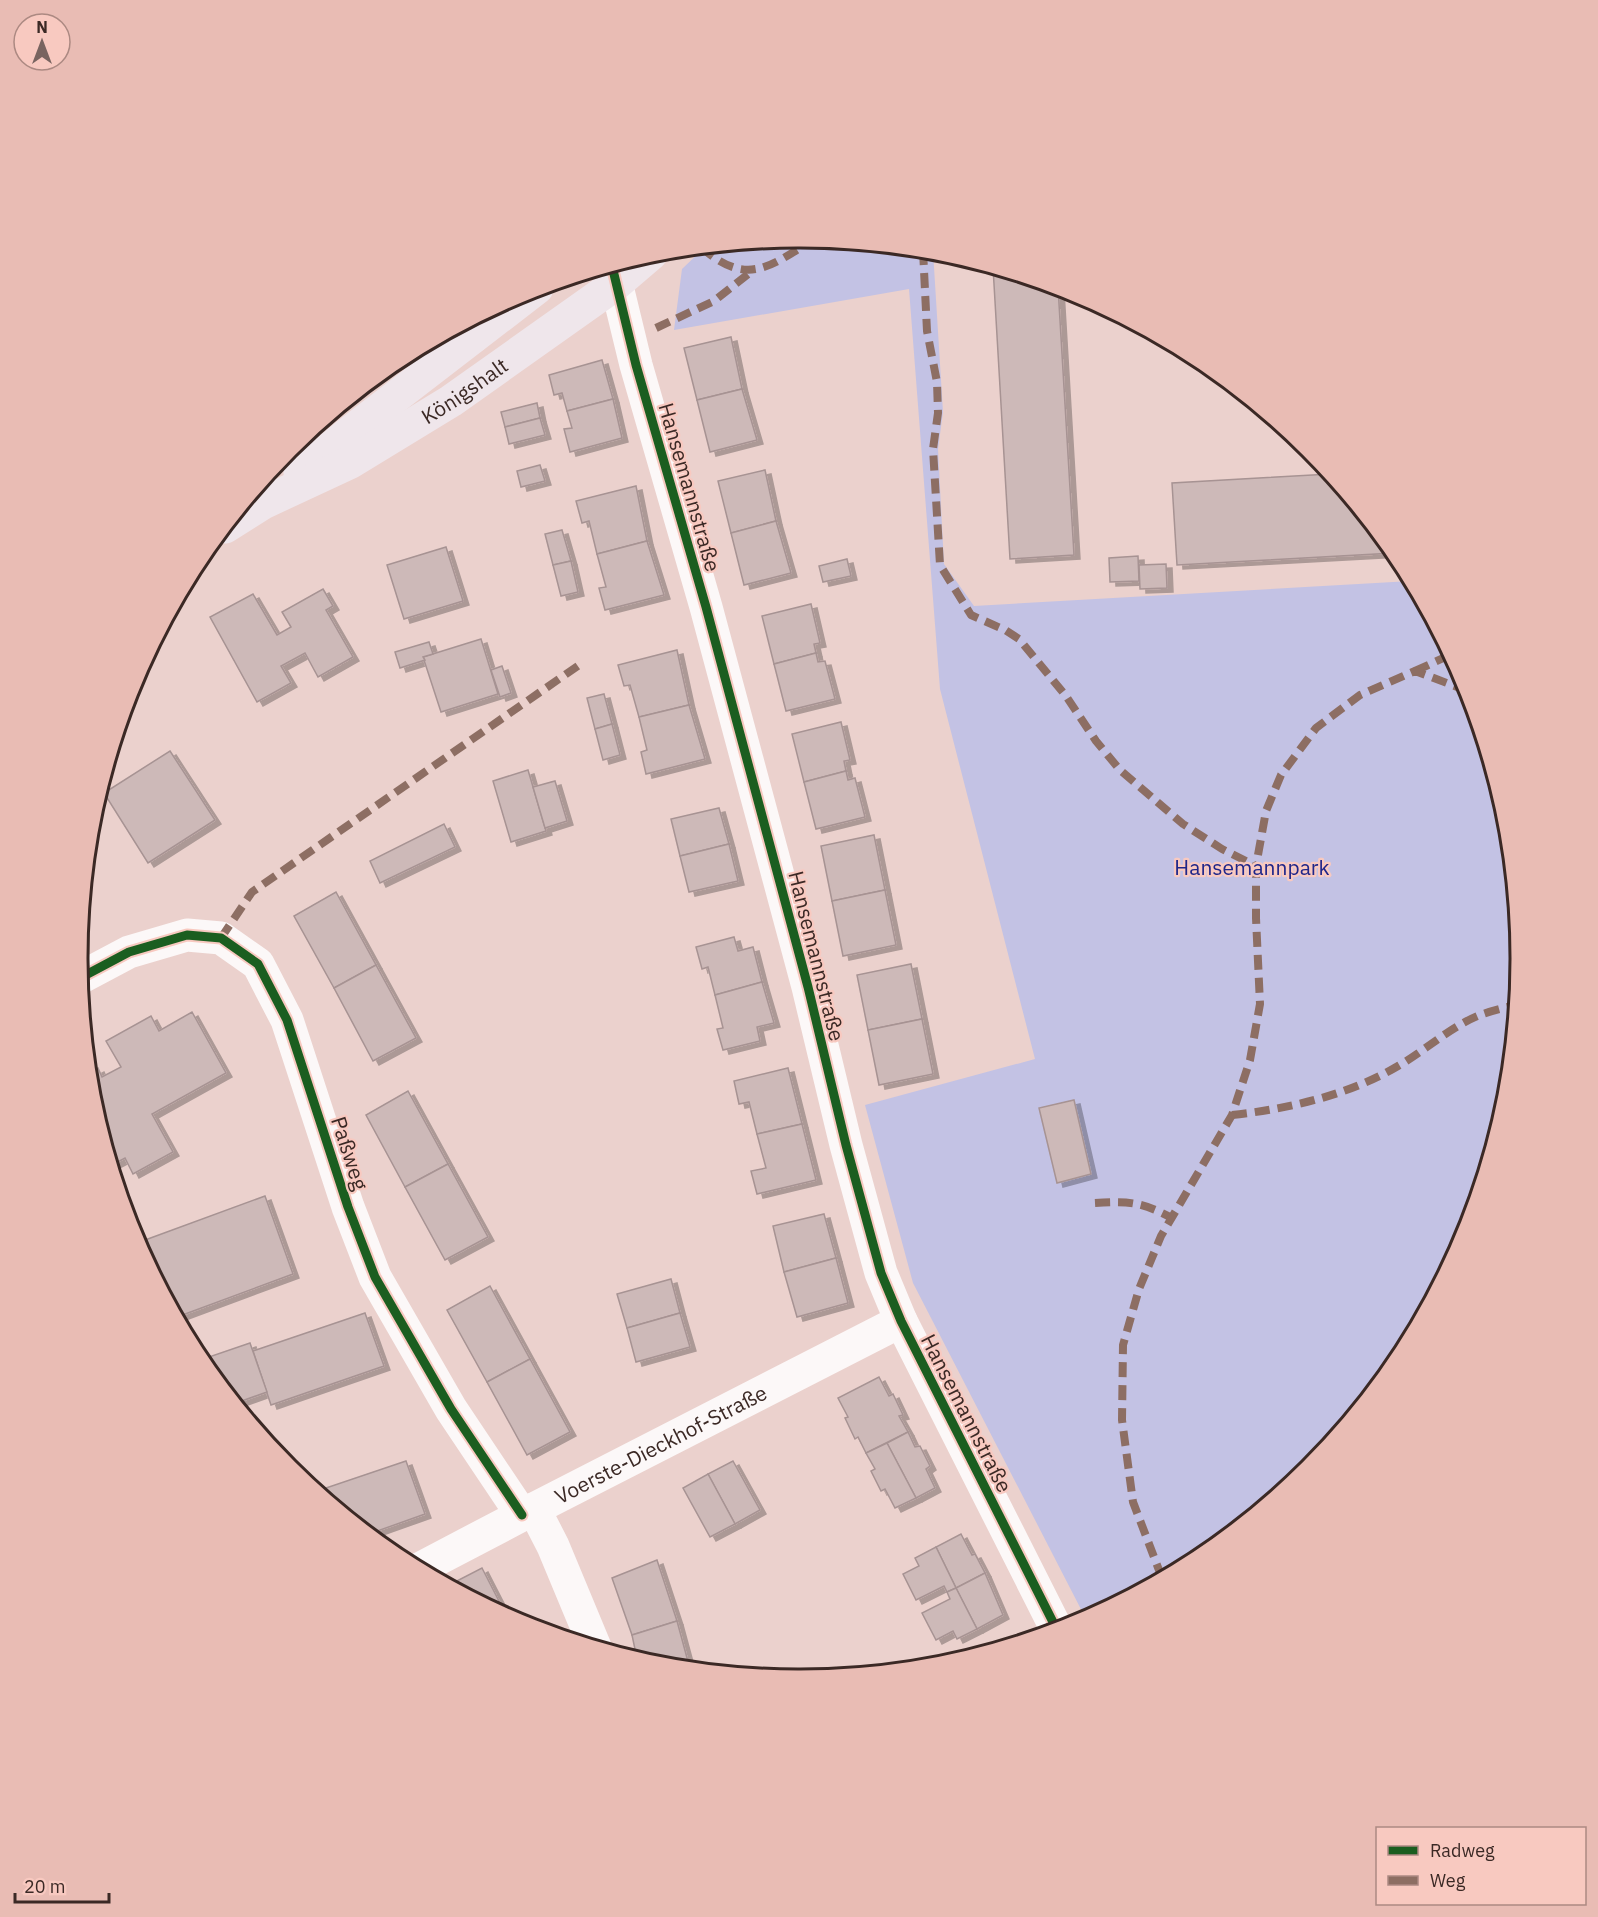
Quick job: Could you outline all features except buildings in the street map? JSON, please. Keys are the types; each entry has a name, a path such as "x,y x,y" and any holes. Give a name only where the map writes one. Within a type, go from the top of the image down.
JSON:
{"main road":[{"name":"Königshalt","path":"243,516 263,504 351,462 451,401 614,275"},
{"name":"Königshalt","path":"263,504 350,432 506,311"}],"street":[{"name":"Hansemannstraße","path":"614,275 636,365 706,607 796,941 846,1145 882,1273 901,1321 1053,1622"},
{"path":"451,339 474,336"},
{"name":"Paßweg","path":"89,973 129,952 187,935 221,938 258,964 287,1020 348,1208 375,1277 451,1409 553,1546 591,1637"},
{"name":"Voerste-Dieckhof-Straße","path":"428,1564 901,1321"}],"green space":[{"name":"Hansemannpark","path":"799,248 892,254 934,261 943,412 938,449 944,564 974,606 1401,582 1436,644 1472,730 1496,820 1503,866 1510,958 1508,1005 1496,1097 1485,1142 1472,1187 1436,1273 1390,1353 1363,1391 1301,1461 1232,1522 1194,1549 1154,1574 1081,1610 913,1283 865,1105 1035,1059 940,689 909,289 674,330 682,269 696,256"}],"marked path":[{"path":"709,254 732,267 746,270 771,264 799,248"},
{"path":"923,259 927,331 937,382 938,413 933,449 940,565 971,615 1019,639 1066,696 1096,741 1120,770 1183,824 1222,849 1256,866"},
{"path":"656,328 714,301 752,271"},
{"path":"1415,671 1442,658"},
{"path":"221,938 252,892 582,663"},
{"path":"1159,1571 1133,1502 1122,1420 1123,1345 1139,1289 1161,1236 1232,1115 1250,1060 1260,1004 1256,866 1266,811 1281,775 1316,728 1360,695 1415,671 1455,686"},
{"path":"1232,1115 1296,1105 1339,1093 1398,1066 1469,1020 1508,1007"},
{"path":"1095,1203 1135,1204 1172,1218"}],"cycle path":[{"path":"614,272 636,365 706,607 808,987 846,1145 881,1273 901,1321 1053,1622"},
{"path":"89,973 129,952 187,935 221,938 258,964 287,1020 348,1207 375,1277 451,1409 522,1515"}]}
